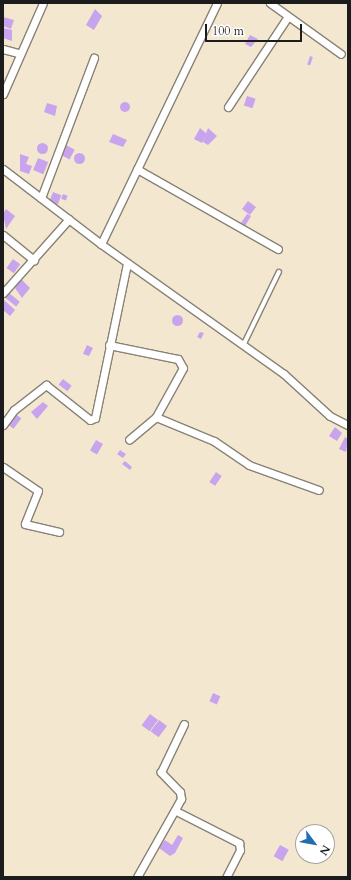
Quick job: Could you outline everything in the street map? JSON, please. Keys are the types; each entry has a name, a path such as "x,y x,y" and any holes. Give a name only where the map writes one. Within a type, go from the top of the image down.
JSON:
{"street":[{"path":"3,94 18,53 43,3"},
{"path":"101,244 217,3"},
{"path":"270,3 287,18 341,54"},
{"path":"228,107 287,18"},
{"path":"3,49 18,53"},
{"path":"41,198 94,58"},
{"path":"3,169 127,263 284,374 330,416 348,425"},
{"path":"137,169 278,250"},
{"path":"3,293 69,219"},
{"path":"3,234 34,260"},
{"path":"3,425 14,410 46,385 90,420 95,418 127,263"},
{"path":"109,345 182,362 183,368 156,417 129,440"},
{"path":"156,417 214,441 248,465 319,490"},
{"path":"3,467 38,491 26,524 59,532"},
{"path":"137,877 176,811 182,795 163,775 162,766 184,724"},
{"path":"176,811 239,843 240,850 226,877"}],"lane":[{"path":"243,346 279,272"}],"building":[{"path":"95,9 102,16 94,30 86,25"},
{"path":"3,17 14,20 11,29 3,26"},
{"path":"3,28 12,30 12,41 3,38"},
{"path":"250,35 258,39 251,47 245,44"},
{"path":"310,56 313,57 310,65 307,65"},
{"path":"247,96 256,99 252,108 244,106"},
{"path":"123,102 127,102 129,103 129,111 123,112 120,109 120,105"},
{"path":"47,103 57,106 55,116 44,112"},
{"path":"200,128 207,134 202,143 194,139"},
{"path":"208,128 217,136 208,145 203,142"},
{"path":"113,134 127,140 123,147 109,142"},
{"path":"42,142 46,144 48,148 46,152 42,154 38,152 36,148 38,144"},
{"path":"66,145 75,150 69,159 61,155"},
{"path":"79,152 83,154 85,158 83,162 79,164 75,162 73,158 75,154"},
{"path":"20,154 29,157 26,164 32,166 29,174 20,171"},
{"path":"38,158 48,162 43,174 33,170"},
{"path":"53,192 61,195 58,205 49,201"},
{"path":"63,194 68,196 66,201 61,199"},
{"path":"248,201 256,207 250,215 242,209"},
{"path":"6,209 15,216 6,229 3,214"},
{"path":"247,214 251,216 245,226 241,223"},
{"path":"13,259 20,264 14,273 7,268"},
{"path":"21,279 30,288 22,298 15,288"},
{"path":"9,293 20,302 16,306 5,298"},
{"path":"4,300 15,310 10,316 3,310"},
{"path":"177,314 181,316 183,320 181,324 177,326 173,324 171,320 173,316"},
{"path":"200,332 204,333 201,339 197,337"},
{"path":"87,345 93,348 89,356 83,354"},
{"path":"63,379 72,386 67,391 59,385"},
{"path":"43,402 48,406 37,419 31,412"},
{"path":"14,413 21,418 14,429 6,424"},
{"path":"335,427 342,433 337,441 329,436"},
{"path":"345,437 348,439 346,452 339,449"},
{"path":"96,440 103,444 97,454 90,450"},
{"path":"120,450 126,454 123,458 117,454"},
{"path":"125,461 132,467 130,470 122,464"},
{"path":"216,472 222,476 215,486 209,482"},
{"path":"213,693 220,696 217,704 209,701"},
{"path":"150,714 158,720 150,731 142,725"},
{"path":"159,720 167,726 159,737 151,731"},
{"path":"178,835 183,838 175,853 170,856 159,848 165,840 172,845"},
{"path":"280,845 289,850 282,861 274,856"}]}
